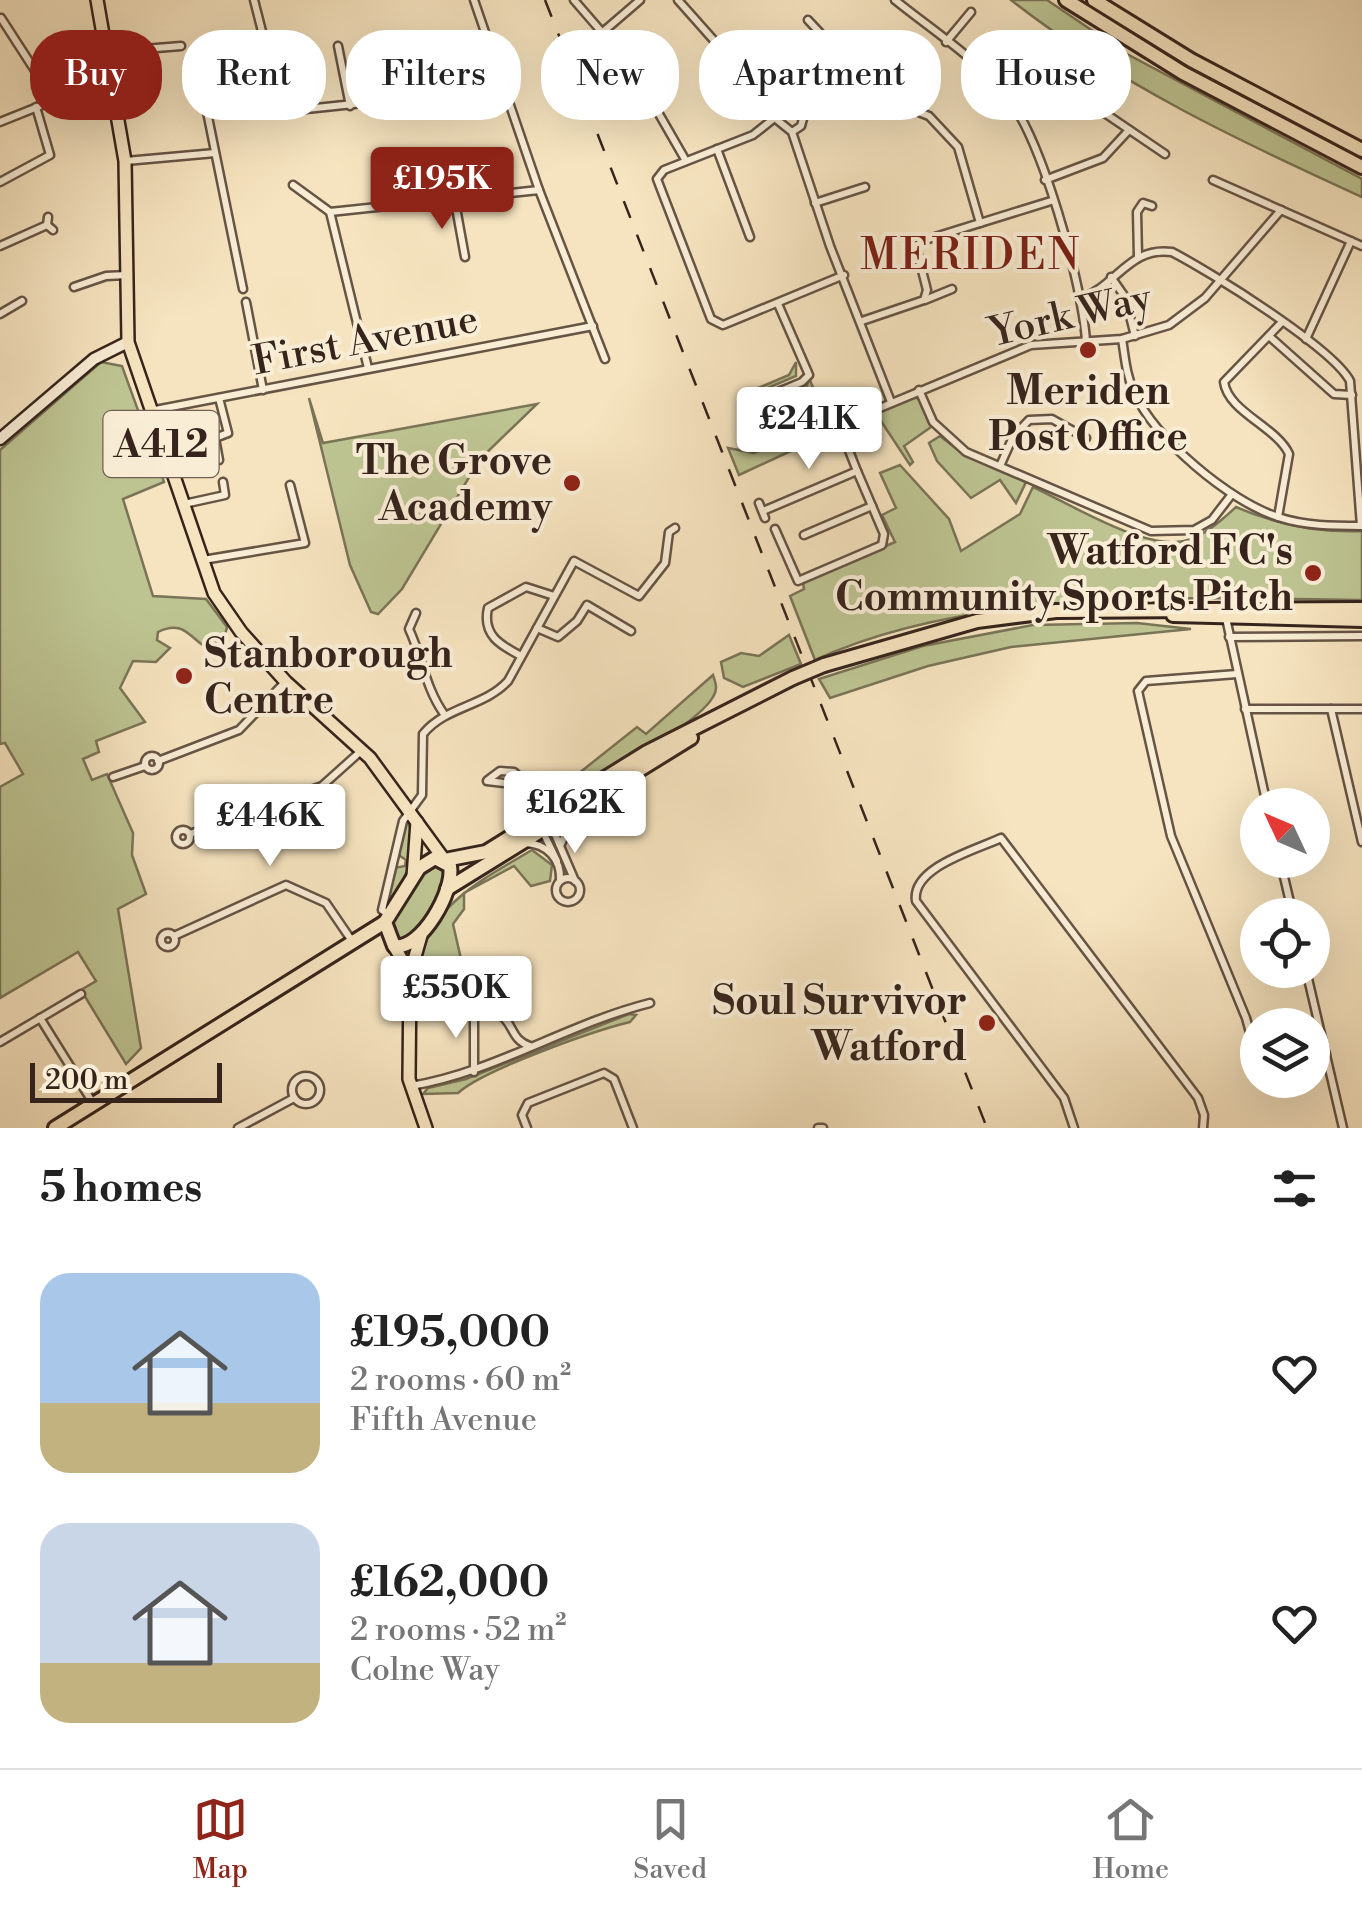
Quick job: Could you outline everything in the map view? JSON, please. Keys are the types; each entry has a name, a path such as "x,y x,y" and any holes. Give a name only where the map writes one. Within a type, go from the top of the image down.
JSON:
{"highway":[{"path":"1066,0 1184,73 1362,167"},
{"path":"1094,0 1192,60 1362,150"},
{"path":"1146,609 1226,618 1362,620"},
{"path":"447,889 525,843 563,804 656,747 824,665 977,620 1056,611 1362,609"},
{"path":"55,1128 354,944 388,919 428,860 471,858 580,806 774,687"},
{"path":"354,944 409,945 422,932 447,889 452,872 444,859"},
{"path":"388,919 393,945"}],"main road":[{"name":"A412","path":"96,0 102,30"},
{"name":"A412","path":"118,120 124,161 128,342 202,560 223,608 286,682 362,750 444,859"},
{"path":"413,877 417,822"},
{"path":"422,932 410,974 410,1086 426,1128"},
{"path":"393,945 410,974"}],"street":[{"path":"254,0 279,98 297,110 346,106"},
{"path":"474,0 484,30"},
{"path":"574,0 603,30"},
{"path":"605,30 640,0"},
{"path":"678,0 705,30"},
{"path":"895,0 1011,101 1030,134 1082,298 1086,341"},
{"path":"946,42 971,12"},
{"path":"2,18 30,62"},
{"path":"808,20 817,30"},
{"path":"162,47 180,46"},
{"path":"338,46 346,86"},
{"path":"0,122 30,110"},
{"path":"0,182 50,156 40,120"},
{"path":"209,120 243,289"},
{"path":"515,120 605,358"},
{"path":"663,120 686,161"},
{"path":"844,275 723,325 711,318 657,183 661,172 753,135 772,120 792,132 891,402"},
{"path":"792,132 803,120"},
{"path":"933,120 958,147 980,223"},
{"path":"1114,120 1165,154"},
{"path":"1045,180 1103,158 1129,130"},
{"path":"717,149 750,237"},
{"path":"124,161 215,153"},
{"path":"1214,180 1362,246"},
{"path":"293,185 330,212 368,368"},
{"path":"815,203 865,187"},
{"path":"330,212 455,202 539,190"},
{"path":"924,300 927,290 916,247 1052,201"},
{"path":"455,202 464,257"},
{"path":"1138,256 1137,212 1140,204 1152,206"},
{"name":"York Way","path":"857,471 838,427 1032,345 1122,339 1183,316 1281,210"},
{"path":"0,246 50,224"},
{"path":"1306,338 1351,241"},
{"path":"1082,298 1138,256 1153,249 1172,252 1306,338 1345,370 1352,396 1362,526 1322,526 1278,517 1232,494 1204,472 1143,409 1129,379 1122,339"},
{"path":"74,288 106,276 128,275"},
{"path":"1111,278 1125,296 1136,336"},
{"path":"862,321 952,288"},
{"path":"0,314 22,301"},
{"path":"246,302 264,390"},
{"path":"754,402 802,382 809,375 778,304"},
{"path":"10,308 16,316"},
{"path":"1278,517 1289,454 1282,441 1224,388 1229,376 1280,324"},
{"name":"First Avenue","path":"149,411 593,326"},
{"path":"1268,336 1334,394 1352,396"},
{"path":"0,439 100,354 128,342"},
{"path":"919,390 933,422 949,440 1152,531 1194,530 1212,520 1232,494"},
{"path":"209,460 220,460 215,438 228,433 219,398"},
{"path":"1000,466 1013,437 1029,420 1052,420 1086,438"},
{"path":"759,503 764,515 857,471 884,534 882,544 798,581 776,529"},
{"path":"183,505 225,495 222,482"},
{"path":"202,560 305,543 290,485"},
{"path":"804,535 872,506"},
{"path":"388,919 382,910 394,860 410,810 423,791 422,738 444,714 496,693 522,656 574,561 639,596 665,563 669,532 675,528"},
{"path":"522,656 492,637 486,620 488,608 526,587 554,596"},
{"path":"536,628 558,637 577,622 587,605 631,632"},
{"path":"416,613 409,629 424,660 426,689 444,714"},
{"path":"1226,618 1263,788"},
{"path":"1229,637 1362,636"},
{"path":"1237,674 1146,681 1138,691 1171,836 1242,1008"},
{"path":"112,778 145,766 154,770 158,761 239,730 286,682"},
{"path":"1245,708 1362,708"},
{"path":"1330,708 1362,842"},
{"path":"190,834 322,786 362,750"},
{"path":"532,789 544,823 557,860 560,881 556,894 567,902 580,894 561,844 544,823 508,781 487,781 494,774 510,770 532,789 546,802 563,804"},
{"path":"495,847 518,826 524,800"},
{"path":"561,844 565,827 580,806"},
{"path":"1074,1128 1064,1098 916,901 916,886 926,874 1001,838 1198,1098 1204,1114 1203,1128"},
{"path":"525,843 543,847 557,860"},
{"path":"394,860 404,863"},
{"path":"560,881 576,881"},
{"path":"174,936 286,884 326,903 354,944"},
{"path":"0,1042 81,994"},
{"path":"410,1086 474,1072 530,1046 650,1003"},
{"path":"410,1006 501,1015 512,1034 530,1046"},
{"path":"474,1010 474,1072"},
{"path":"40,1018 94,1104"},
{"path":"507,1058 512,1034"},
{"path":"1330,1071 1343,1128"},
{"path":"528,1128 522,1114 528,1103 604,1073 614,1079 633,1128"},
{"path":"311,1076 319,1083 319,1095 312,1102 300,1103 294,1098 292,1085 298,1077 311,1076"},
{"path":"238,1128 294,1098"}],"green space":[{"path":"1011,0 1047,0 1091,30 1052,30"},
{"path":"1131,56 1362,179 1362,197 1225,132 1131,80"},
{"path":"101,362 122,366 164,482 123,499 153,596 206,599 227,627 225,635 207,648 180,629 158,632 157,640 170,648 156,662 133,661 120,688 145,722 96,741 99,752 83,759 92,780 107,774 133,833 132,855 146,894 118,909 141,1048 126,1064 81,990 96,981 78,952 0,998 0,787 23,774 5,743 0,744 0,450"},
{"path":"796,362 796,376 758,392 754,402 765,407 806,390 809,378 829,425 819,430 821,437 739,475 728,448 754,453 825,422 813,395 749,421 739,396 789,375"},
{"path":"913,396 920,400 931,427 904,446 913,462 910,465 875,412"},
{"path":"309,398 323,443 537,404 480,459 402,589 378,614 371,612 350,565"},
{"path":"940,436 963,454 1026,482 1016,503 1000,480 971,498 937,461 929,443"},
{"path":"900,465 949,519 961,551 1020,514 1033,487 1128,532 1168,542 1198,536 1236,507 1299,526 1362,531 1362,600 1155,599 1012,608 877,636 815,660 790,596 804,589 803,582 895,542 882,515 896,508 880,473"},
{"path":"1137,623 1191,629 1011,647 928,666 830,698 819,679 923,646 1033,625"},
{"path":"789,635 801,664 743,687 724,678 721,662 741,653 759,656"},
{"path":"713,675 713,697 687,722 564,797 549,797 637,727 646,734"},
{"path":"407,821 412,853 390,906 385,903 394,868 405,866 406,860 397,854"},
{"path":"532,850 552,865 550,881 531,886 514,866 467,891"},
{"path":"432,863 444,868 447,880 414,937 395,940 391,923 425,867"},
{"path":"464,894 464,909 453,924 461,959 475,973 484,999 478,999 472,976 440,975 421,990 420,964 426,941 437,921"},
{"path":"629,1014 636,1015 630,1022 514,1063 458,1093 423,1094 428,1088 466,1079"}],"railway":[{"path":"545,0 987,1128"}],"place":[{"name":"Meriden Post Office","path":"1088,350"},
{"name":"The Grove Academy","path":"572,483"},
{"name":"Watford FC's Community Sports Pitch","path":"1313,573"},
{"name":"Stanborough Centre","path":"184,676"},
{"name":"Soul Survivor Watford","path":"987,1023"}],"district":[{"name":"MERIDEN","path":"971,254"}]}
